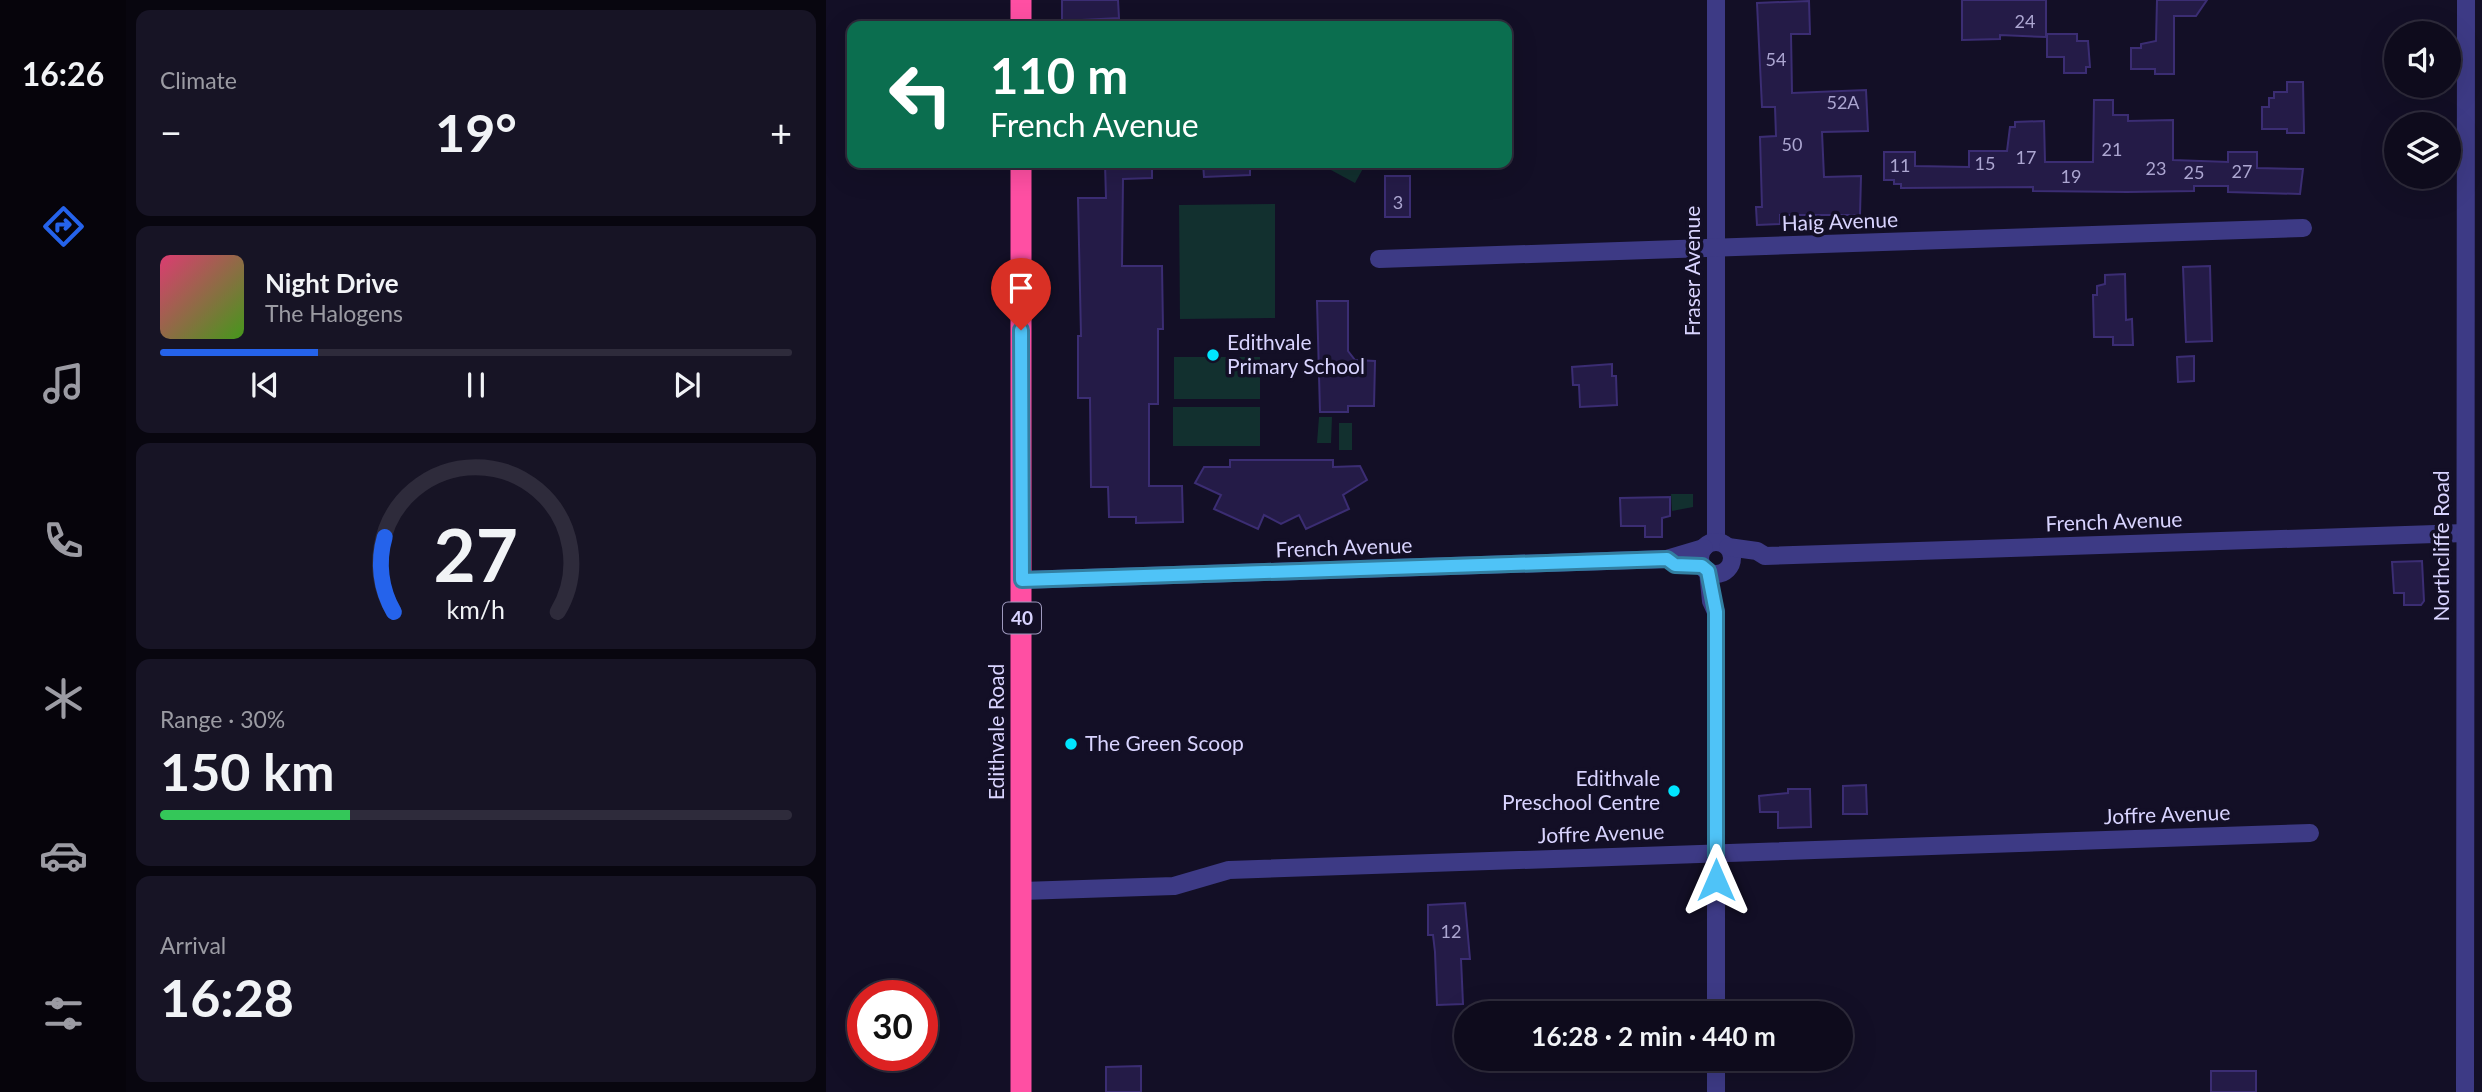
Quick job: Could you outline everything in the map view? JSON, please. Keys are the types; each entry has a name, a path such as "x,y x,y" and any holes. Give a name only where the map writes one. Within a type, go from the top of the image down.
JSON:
{"highway":[{"path":"1021,0 1021,21"},
{"name":"Edithvale Road","path":"1021,168 1021,1092"}],"street":[{"name":"Fraser Avenue","path":"1716,0 1716,1001"},
{"name":"Northcliffe Road","path":"2465,1092 2466,0"},
{"name":"Haig Avenue","path":"1379,259 2303,228"},
{"name":"French Avenue","path":"1022,580 1667,559 1675,565 1716,559 1755,562 1765,556 2465,533"},
{"name":"Joffre Avenue","path":"1021,891 1174,886 1229,870 2310,833"},
{"path":"1716,1071 1716,1092"}],"green space":[{"path":"1327,168 1363,168 1355,183"},
{"path":"1275,204 1275,318 1180,319 1179,205"},
{"path":"1174,357 1260,357 1260,399 1174,399"},
{"path":"1173,407 1260,407 1260,446 1173,446"},
{"path":"1319,417 1332,417 1331,443 1317,443"},
{"path":"1339,423 1352,423 1352,450 1339,450"},
{"path":"1671,494 1693,494 1693,507 1672,511"}],"building":[{"path":"1062,0 1118,0 1119,18 1062,21"},
{"path":"1962,0 2046,0 2046,37 2000,35 2000,39 1962,40"},
{"path":"2157,0 2207,0 2196,16 2174,16 2174,74 2155,74 2155,69 2131,69 2131,48 2141,48 2141,44 2156,41"},
{"path":"1809,1 1810,34 1791,34 1792,93 1866,90 1868,131 1822,132 1824,177 1861,176 1860,215 1780,215 1780,224 1757,225 1756,207 1762,207 1760,137 1776,136 1775,107 1762,107 1757,3"},
{"path":"2047,34 2077,34 2077,41 2088,41 2090,67 2086,67 2086,73 2064,73 2064,57 2047,57"},
{"path":"2287,82 2303,82 2304,133 2287,133 2287,129 2262,129 2262,107 2269,107 2269,98 2274,98 2274,92 2287,92"},
{"path":"2094,100 2113,100 2113,115 2128,115 2128,121 2173,120 2173,160 2228,162 2228,152 2257,152 2257,168 2303,169 2300,194 2228,192 2228,186 2194,186 2194,191 2127,192 2033,191 2033,187 1901,188 1901,184 1894,184 1894,180 1884,180 1884,152 1915,152 1915,166 1969,167 1969,151 2007,151 2010,127 2015,127 2015,122 2044,121 2045,162 2093,162"},
{"path":"1105,168 1152,168 1152,178 1123,179 1122,266 1162,266 1163,329 1158,329 1158,404 1149,404 1149,486 1182,486 1183,522 1136,523 1136,517 1109,517 1108,487 1091,487 1090,398 1078,398 1078,336 1081,336 1078,198 1106,198"},
{"path":"1203,168 1250,168 1250,175 1204,177"},
{"path":"1385,176 1410,176 1410,217 1385,217"},
{"path":"2210,266 2212,341 2186,342 2183,267"},
{"path":"2125,274 2126,320 2132,319 2133,345 2113,345 2113,337 2094,337 2093,295 2097,295 2097,286 2105,284 2105,275"},
{"path":"1317,301 1348,301 1348,351 1355,360 1375,361 1374,406 1348,406 1348,412 1320,412"},
{"path":"2194,356 2194,381 2178,382 2177,357"},
{"path":"1612,364 1612,376 1616,376 1617,405 1580,407 1579,385 1573,385 1572,367"},
{"path":"1230,460 1333,460 1333,467 1360,466 1367,480 1343,495 1349,509 1306,529 1299,515 1281,524 1264,515 1258,529 1214,509 1221,495 1195,483 1204,467 1230,467"},
{"path":"1670,497 1670,516 1662,518 1662,537 1645,537 1645,526 1621,526 1620,498"},
{"path":"2422,561 2424,601 2421,605 2404,605 2404,593 2394,593 2392,562"},
{"path":"1866,785 1867,814 1843,814 1843,786"},
{"path":"1788,789 1810,789 1811,827 1778,828 1778,812 1760,812 1759,796 1788,793"},
{"path":"1465,903 1470,959 1461,959 1463,1001 1454,1001 1454,1004 1437,1005 1435,952 1433,935 1428,935 1428,905"},
{"path":"1141,1066 1141,1092 1106,1092 1106,1067"},
{"path":"2211,1071 2256,1071 2256,1092 2211,1092"}],"place":[{"name":"Edithvale Primary School","path":"1213,355"},
{"name":"The Green Scoop","path":"1071,744"},
{"name":"Edithvale Preschool Centre","path":"1674,791"}],"route":[{"path":"1021,330 1022,580 1667,559 1675,565 1702,566 1708,571 1711,601 1716,612 1716,880"}]}
